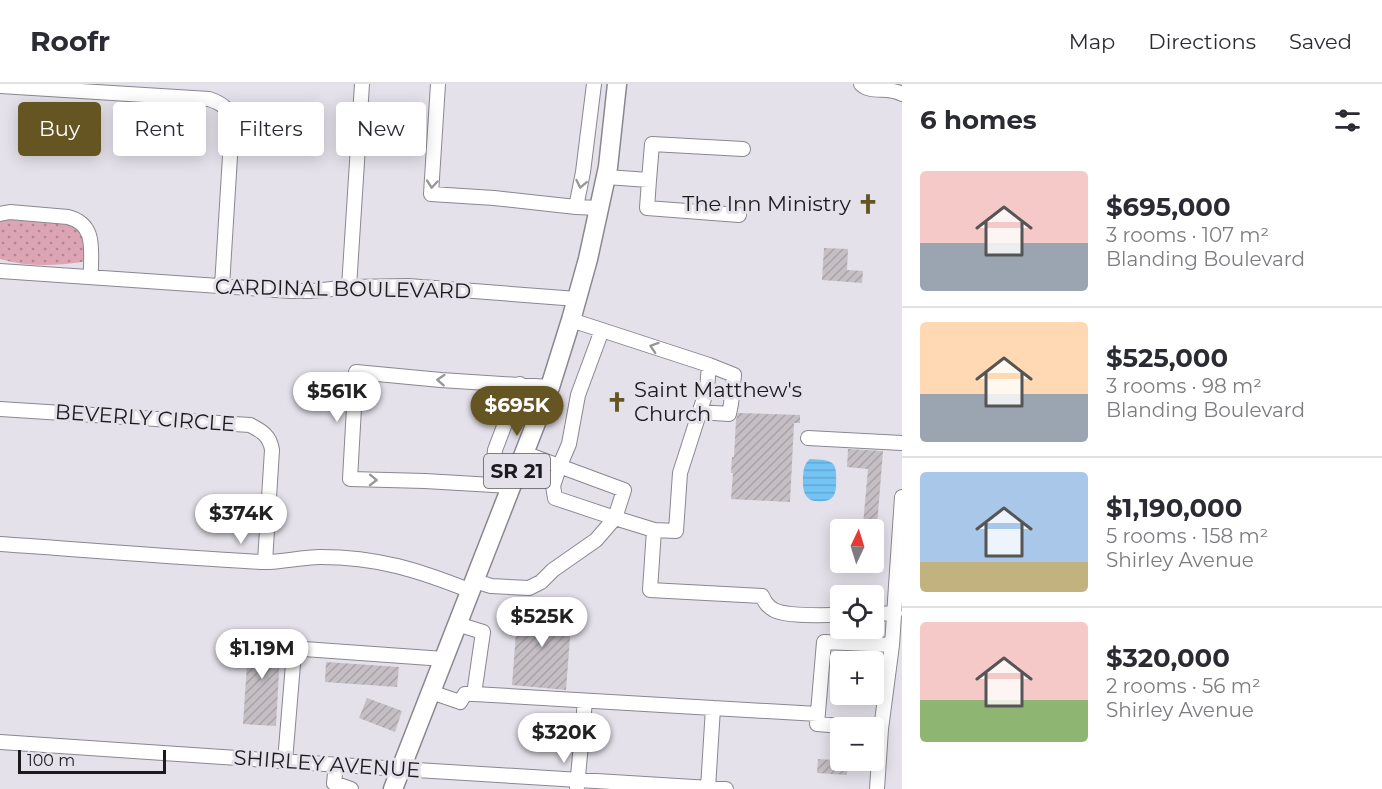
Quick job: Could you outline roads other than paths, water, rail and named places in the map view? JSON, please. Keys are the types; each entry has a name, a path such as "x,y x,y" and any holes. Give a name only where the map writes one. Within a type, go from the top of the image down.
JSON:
{"main road":[{"name":"SR 21","path":"393,789 550,387 578,299 606,177 617,84"}],"street":[{"path":"349,287 362,84"},
{"path":"438,84 431,194 599,208"},
{"path":"576,207 583,172 594,84"},
{"path":"861,84 871,89 893,90 902,94"},
{"path":"0,86 209,99 225,106 230,114 231,124 222,286"},
{"path":"739,215 647,208 652,144 743,149"},
{"path":"606,177 649,180"},
{"path":"0,214 10,212 68,217 84,224 89,231 90,277"},
{"name":"CARDINAL BOULEVARD","path":"0,271 302,291 408,286 578,299"},
{"path":"571,320 734,375 729,414 699,412"},
{"path":"603,330 578,395 569,444 553,486 555,498 615,518 654,530 676,531 680,472 707,389 709,365"},
{"path":"512,486 350,479 356,372 550,387"},
{"path":"492,484 495,450 520,384"},
{"name":"BEVERLY CIRCLE","path":"0,409 250,425 258,429 271,442 272,450 265,562"},
{"path":"807,438 902,443"},
{"path":"0,544 265,562 318,557 372,560 473,586 529,588 541,582 553,570 596,540 615,518 624,490 524,453"},
{"path":"881,717 896,669 892,645 902,505"},
{"path":"654,530 650,590 762,596 765,603 780,613 830,615"},
{"path":"884,614 895,613"},
{"path":"458,624 483,632 474,694"},
{"path":"830,725 817,724 824,642 892,645"},
{"path":"285,761 294,651 304,649 444,658"},
{"path":"431,692 460,702 465,694 474,694 818,714"},
{"path":"577,785 585,701"},
{"path":"708,788 713,708"},
{"name":"SHIRLEY AVENUE","path":"0,742 400,769 484,782 726,789"},
{"path":"336,765 334,783 351,789"},
{"path":"877,771 877,789"}],"water":[{"path":"810,459 825,460 835,467 835,491 833,497 828,500 812,501 805,493 803,485 805,464"}],"place":[{"name":"The Inn Ministry","path":"868,204"},
{"name":"Saint Matthew's Church","path":"617,402"}]}
